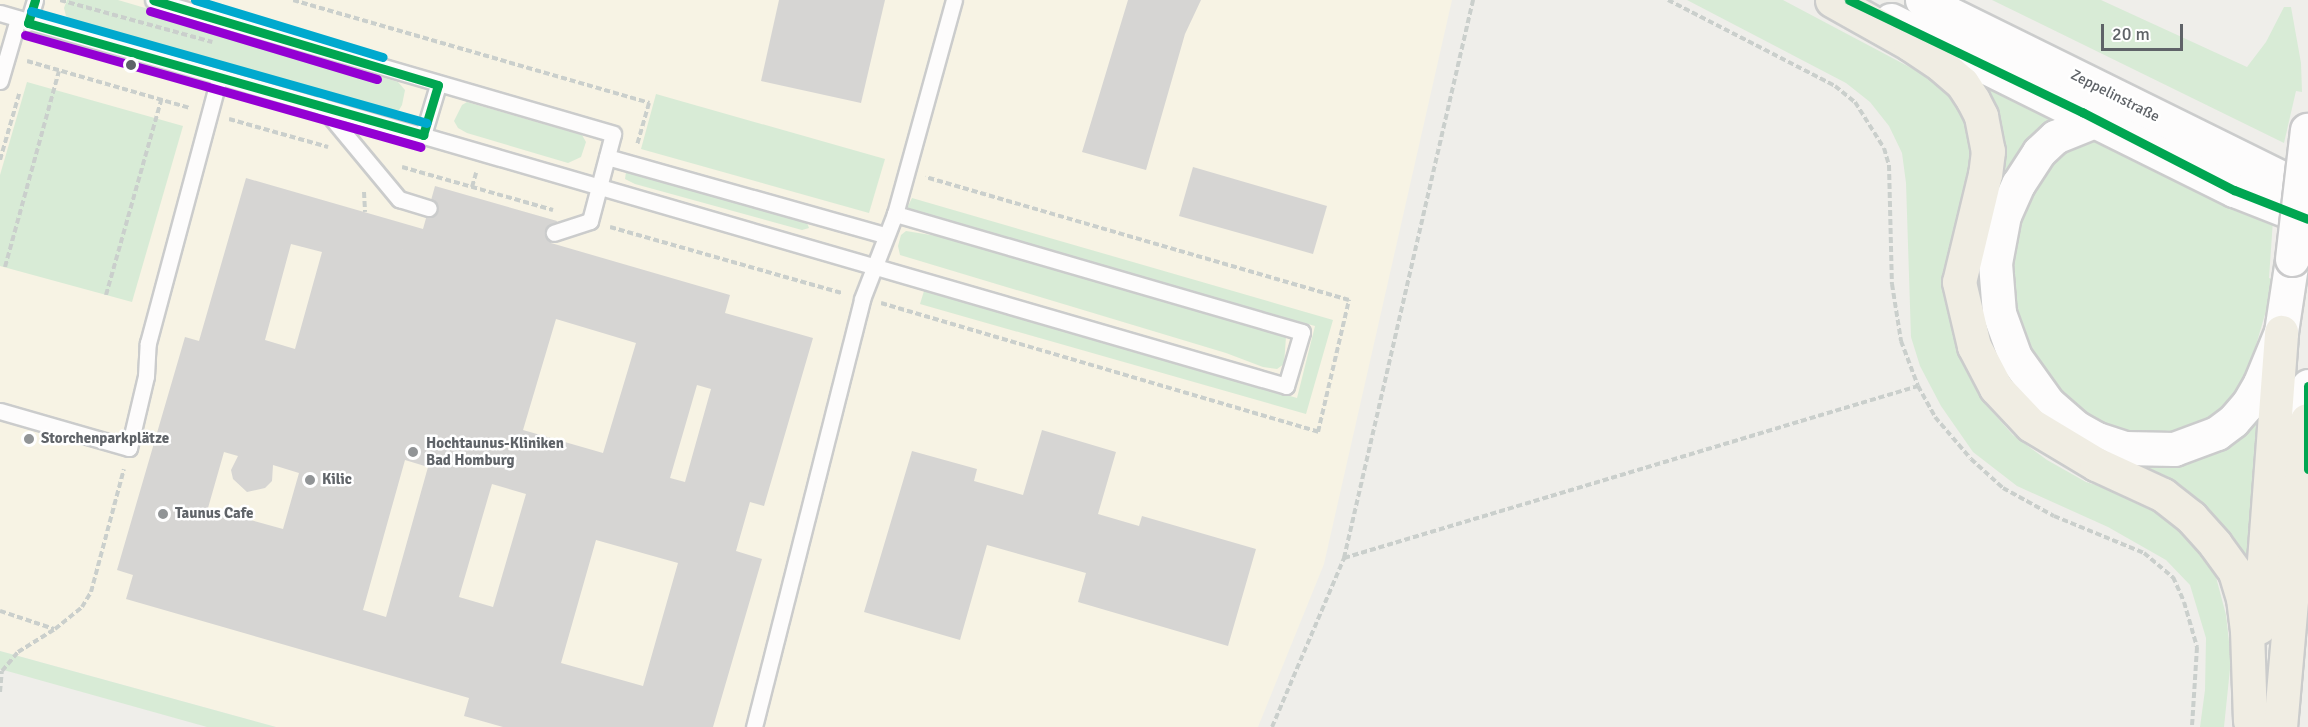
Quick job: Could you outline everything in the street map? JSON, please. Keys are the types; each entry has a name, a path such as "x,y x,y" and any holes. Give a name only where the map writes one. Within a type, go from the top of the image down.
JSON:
{"highway":[{"path":"1832,0 1910,44 1941,65 1962,83 1973,100 1981,116 1988,151 1959,282 1974,346 1996,388 2031,424 2096,464 2163,495 2192,518 2220,551 2235,572 2243,598 2260,725"},
{"path":"2260,725 2263,589 2281,333"},
{"path":"2260,725 2307,420"}],"main road":[{"name":"Zeppelinstraße","path":"1849,0 2097,120 2234,190 2308,219"},
{"name":"Zeppelinstraße","path":"1922,0 2308,191"},
{"path":"2097,120 2068,130 2047,143 2018,184 2004,215 1998,242 1996,290 2006,336 2015,357 2048,404 2077,428 2097,439 2125,448 2174,449 2196,443 2217,433 2248,404 2260,383 2281,333 2308,121"},
{"path":"2257,167 2308,179"},
{"path":"2308,386 2308,469"}],"lane":[{"path":"0,81 23,21 35,0"},
{"path":"153,0 438,85 613,134 590,221 554,233"},
{"path":"754,727 862,299 873,265 895,214 954,0"},
{"path":"0,13 1286,386 1302,332 895,214"},
{"path":"0,411 129,448 146,376 148,343 219,78"},
{"path":"423,135 438,85"},
{"path":"320,104 399,199 429,208"},
{"path":"607,157 885,235"}],"path":[{"path":"60,0 216,43"},
{"path":"1272,727 1344,558 1473,0"},
{"path":"25,72 28,62"},
{"path":"4,267 59,71"},
{"path":"0,160 22,83"},
{"path":"106,295 161,100"},
{"path":"1344,558 1918,386"},
{"path":"1,691 2,671 13,659 82,607 91,592 129,448"},
{"path":"0,611 55,629"}],"shaded area":[{"path":"0,0 1452,0 1324,564 1258,727 276,727 0,651"}],"green space":[{"path":"67,0 118,0 398,82 405,90 402,105 399,110 388,112 77,23 66,16 64,8"},
{"path":"1687,0 1783,0 1915,70 1960,100 1976,149 1957,337 1973,381 1986,405 2013,435 2047,460 2086,482 2139,498 2190,534 2216,577 2226,615 2231,659 2224,727 2200,727 2205,690 2206,638 2190,585 2166,560 2108,527 2017,486 1973,452 1941,406 1920,366 1911,337 1906,183 1902,153 1889,126 1870,102 1846,83"},
{"path":"1992,0 2101,0 2247,67 2266,42 2284,7 2291,7 2301,63 2302,92 2296,91 2284,143"},
{"path":"1966,69 2064,114 2031,145 1991,330 2124,458 2263,408 2251,575 2236,544 2216,520 2193,501 2042,425 1993,359 1977,301 1978,250"},
{"path":"27,82 183,126 132,302 0,266 0,175"},
{"path":"656,94 885,159 869,213 641,149"},
{"path":"467,102 582,135 586,142 581,157 568,163 467,133 458,128 454,121 462,105"},
{"path":"2090,138 2120,143 2273,220 2269,278 2275,280 2247,376 2234,403 2216,419 2180,434 2138,433 2114,429 2088,419 2065,403 2019,338 2008,265 2023,208 2057,151"},
{"path":"631,171 806,220 809,228 802,230 635,184 625,179 626,172"},
{"path":"912,198 1333,320 1306,414 920,304 924,291 1297,398 1315,326 908,213 907,208"},
{"path":"906,231 943,237 1278,332 1286,337 1284,364 1277,369 1263,367 1226,353 900,255 898,246 901,235"},
{"path":"0,651 276,727 207,727 0,669"}],"building":[{"path":"779,0 885,0 861,103 761,81"},
{"path":"1128,0 1201,0 1185,34 1146,170 1082,152"},
{"path":"1193,167 1327,206 1313,254 1179,216"},
{"name":"Hochtaunus-Kliniken Bad Homburg","path":"246,178 423,229 435,186 557,221 551,243 730,295 725,313 813,338 764,506 750,502 736,551 762,559 713,727 503,727 464,716 469,698 126,599 133,575 117,570 185,337 199,341","holes":["291,244 322,252 295,349 265,340","556,319 636,343 603,453 523,430","697,385 711,389 685,482 670,478","224,452 238,456 231,470 233,479 247,492 265,488 272,481 273,465 299,473 283,529 208,508","405,460 428,467 386,617 363,610","492,484 526,494 493,607 459,597","596,540 678,563 643,686 561,663"]},
{"path":"1042,430 1116,452 1098,514 1139,526 1142,516 1256,549 1228,646 1078,602 1086,573 987,545 960,640 864,612 912,451 977,469 974,481 1023,495"}],"transit line":[{"path":"35,0 28,23 423,135 438,85 153,0"},
{"path":"195,0 383,57"},
{"path":"1849,0 2082,112 2234,190 2308,219"},
{"path":"31,11 426,123"},
{"path":"150,11 377,79"},
{"path":"25,35 420,147"},
{"path":"2308,386 2308,469"}],"place":[{"name":"Storchenparkplätze","path":"29,439"},
{"name":"Hochtaunus-Kliniken Bad Homburg","path":"413,452"},
{"name":"Kilic","path":"310,480"},
{"name":"Taunus Cafe","path":"163,514"}]}
